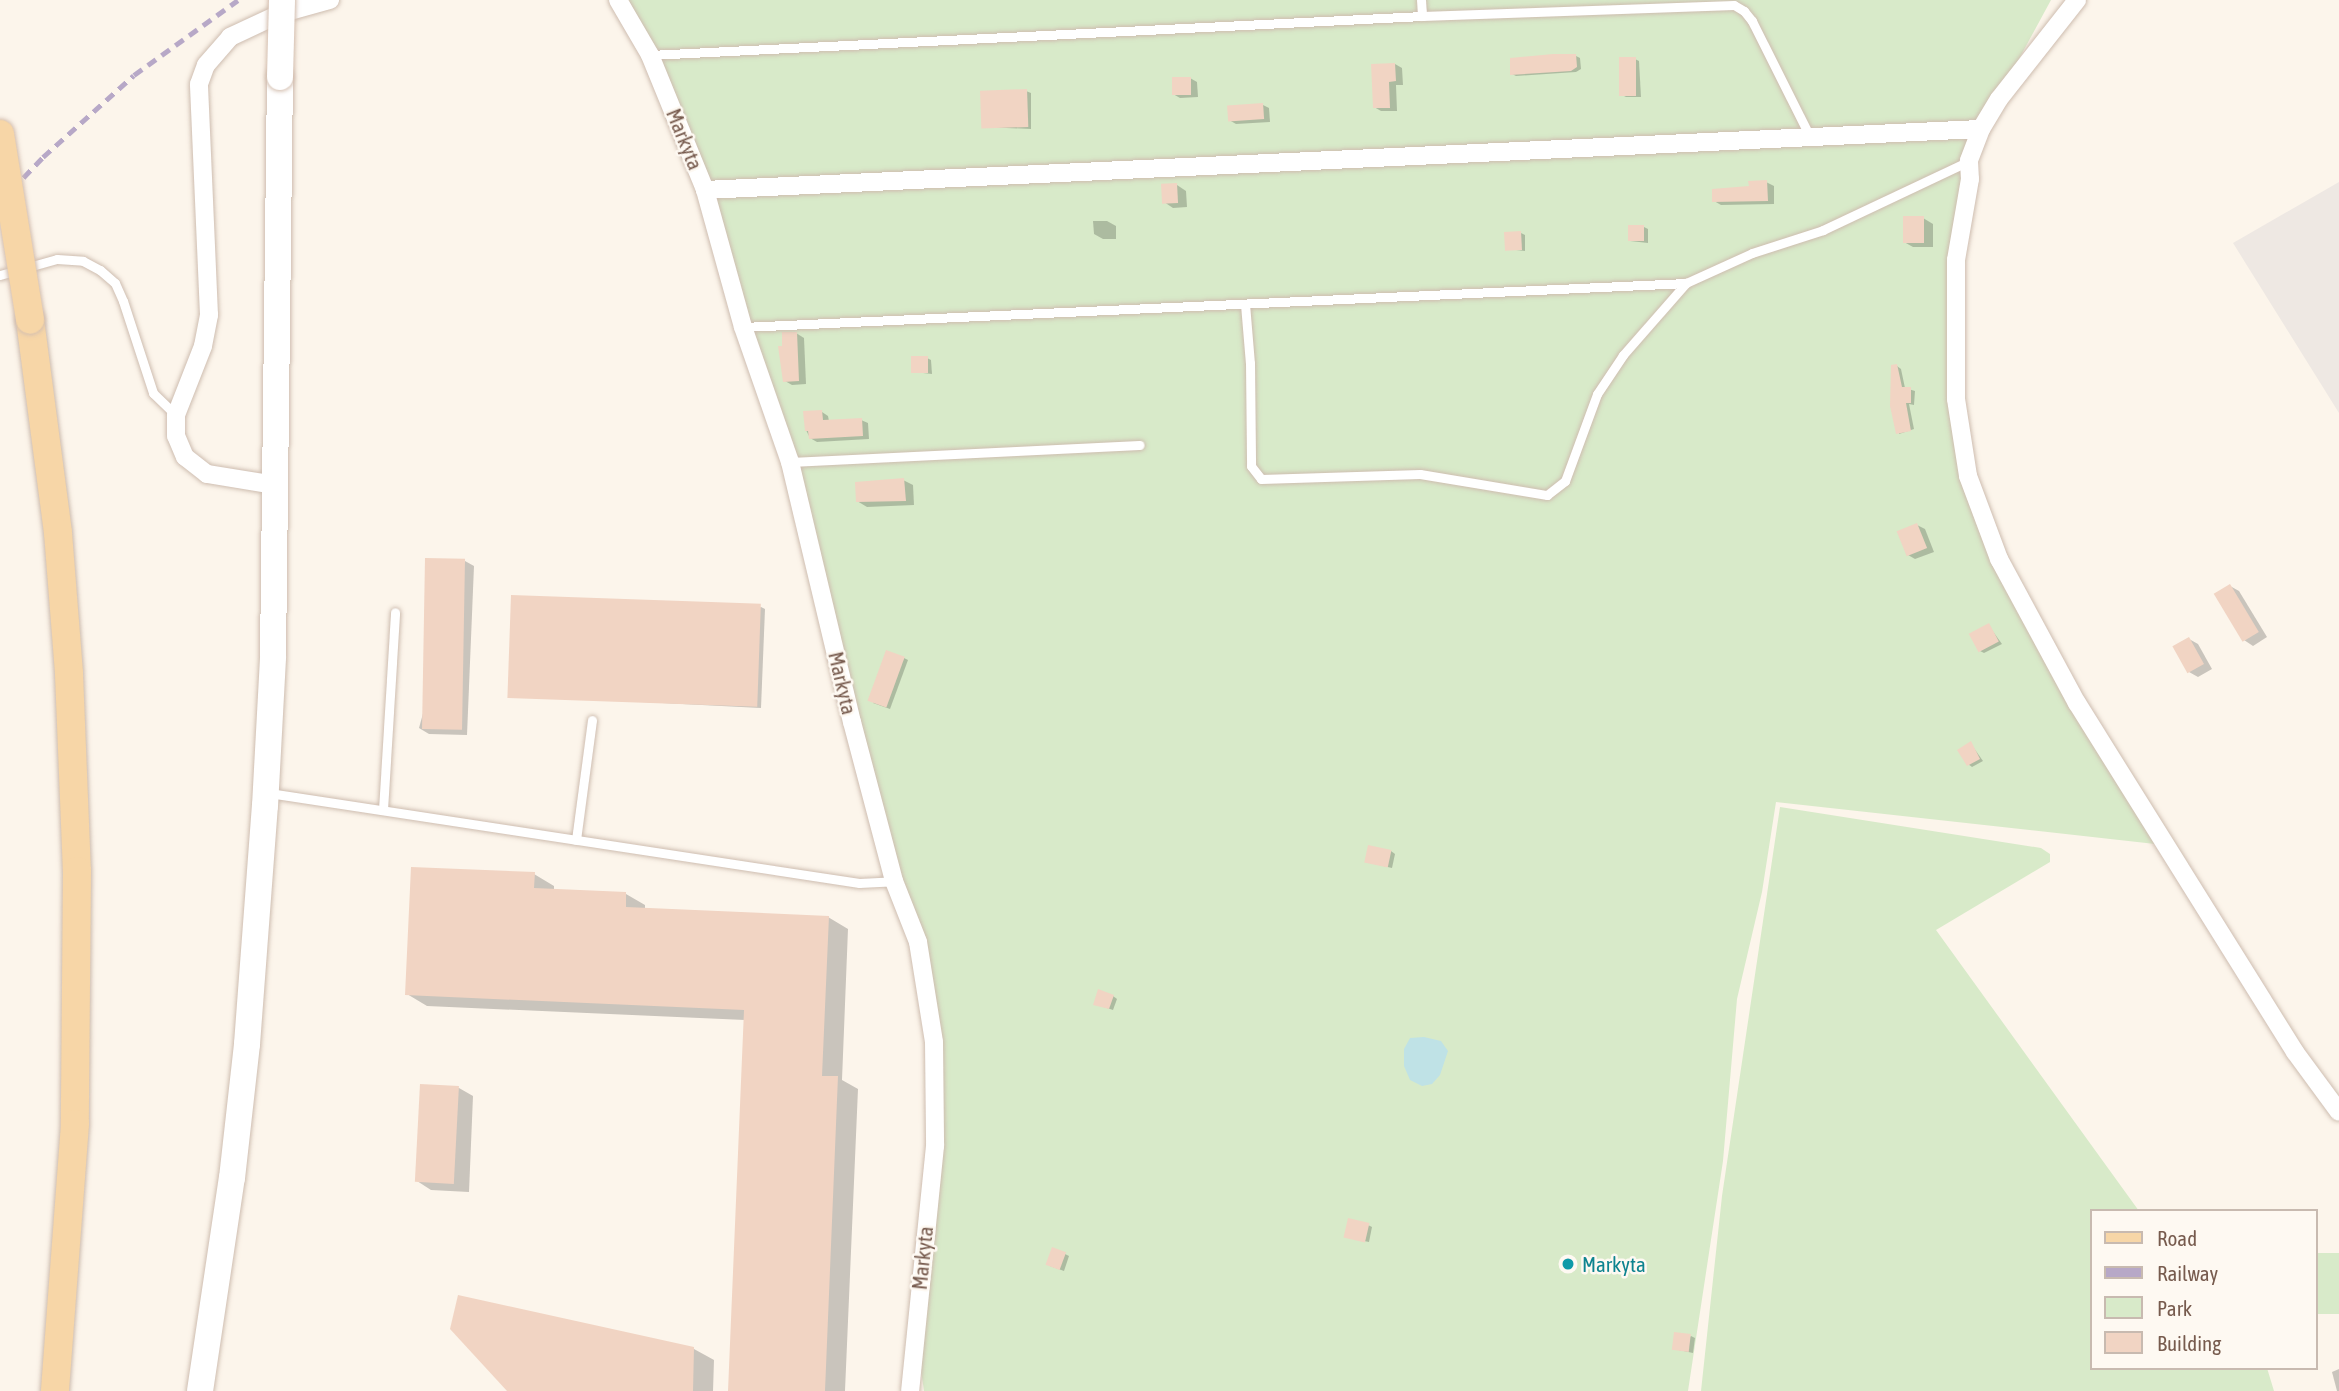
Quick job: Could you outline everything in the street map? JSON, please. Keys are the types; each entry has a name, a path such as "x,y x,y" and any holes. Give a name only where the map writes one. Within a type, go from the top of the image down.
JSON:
{"main road":[{"path":"201,1391 230,1191 247,1044 266,793 275,485 282,0"},
{"path":"0,134 47,438 70,685 77,859 75,1124 55,1391"}],"street":[{"path":"275,485 222,478 201,471 185,457 179,446 176,415 195,368 209,315 199,84 216,49 246,27 330,0"},
{"name":"Markyta","path":"618,0 650,55 705,190 743,327 790,462 894,881 918,942 934,1042 935,1146 910,1391"},
{"path":"2077,0 2021,69 1981,129 1969,162 1970,179 1956,260 1956,399 1968,476 1984,525 2077,703 2280,1030 2339,1112"},
{"path":"705,190 1981,129"}],"lane":[{"path":"1421,0 1422,16"},
{"path":"650,55 1422,16 1734,5 1744,11 1752,21 1811,139"},
{"path":"743,327 1686,283 1752,253 1823,230 1969,162"},
{"path":"0,275 57,259 83,261 100,270 114,284 123,301 153,393 176,415"},
{"path":"1245,304 1250,363 1251,466 1261,479 1420,474 1547,495 1565,481 1597,394 1623,355 1686,283"},
{"path":"790,462 1140,445"},
{"path":"383,810 395,612"},
{"path":"576,840 592,720"},
{"path":"266,793 859,883 894,881"}],"shaded area":[{"path":"2339,182 2339,413 2233,243"}],"green space":[{"path":"629,0 2051,0 1981,129 1970,161 1956,399 1984,525 2164,845 1776,802 1762,892 1737,999 1723,1161 1688,1391 924,1391 915,1329 934,1042 790,462"},
{"path":"1780,807 2041,848 2050,854 2050,862 1936,930 2138,1209 2090,1209 2090,1370 2268,1370 2274,1391 1701,1391 1722,1196"},
{"path":"2318,1253 2339,1253 2339,1314 2318,1314"}],"water":[{"path":"1424,1037 1441,1041 1448,1051 1440,1075 1432,1084 1422,1086 1410,1080 1404,1066 1404,1049 1410,1038"}],"building":[{"path":"1576,54 1577,67 1571,71 1510,75 1510,58"},
{"path":"1619,57 1636,57 1636,96 1619,96"},
{"path":"1395,63 1396,81 1389,82 1390,108 1373,108 1371,64"},
{"path":"1172,77 1191,77 1191,95 1172,95"},
{"path":"1027,89 1028,127 981,129 980,91"},
{"path":"1263,103 1264,119 1228,121 1227,106"},
{"path":"1767,180 1768,201 1712,202 1712,189 1749,186 1748,181"},
{"path":"1177,183 1178,203 1162,204 1161,184"},
{"path":"1903,216 1924,216 1924,243 1903,243"},
{"path":"1628,225 1644,225 1644,241 1628,241"},
{"path":"1521,231 1522,250 1505,251 1504,232"},
{"path":"782,332 797,332 799,381 783,382 778,346 782,346"},
{"path":"911,356 928,356 928,373 911,373"},
{"path":"1897,364 1902,387 1911,387 1911,403 1906,403 1911,431 1896,434 1890,406 1891,365"},
{"path":"822,410 823,420 862,418 863,436 809,439 808,431 805,431 803,411"},
{"path":"904,478 906,501 856,502 855,482"},
{"path":"1917,523 1927,548 1907,556 1897,531"},
{"path":"425,558 465,559 462,730 422,729"},
{"path":"2230,584 2259,632 2243,642 2214,594"},
{"path":"511,595 761,604 757,707 507,698"},
{"path":"1989,623 1999,642 1979,652 1969,634"},
{"path":"2189,637 2204,664 2187,673 2172,646"},
{"path":"886,650 905,657 886,708 868,701"},
{"path":"1971,741 1980,759 1967,766 1957,750"},
{"path":"1368,845 1391,850 1388,868 1364,863"},
{"path":"411,867 535,872 534,888 626,892 626,907 829,916 822,1076 838,1076 825,1391 728,1391 744,1010 405,995"},
{"path":"1098,989 1114,995 1109,1009 1093,1005"},
{"path":"420,1084 459,1086 454,1184 415,1182"},
{"path":"1348,1218 1369,1223 1365,1242 1344,1237"},
{"path":"1052,1247 1066,1252 1060,1270 1046,1265"},
{"path":"458,1295 694,1347 693,1391 507,1391 450,1329"},
{"path":"1674,1332 1691,1334 1689,1352 1672,1350"}],"railway":[{"path":"0,202 43,157 134,75 238,0"}],"place":[{"name":"Markyta","path":"1568,1264"}]}
